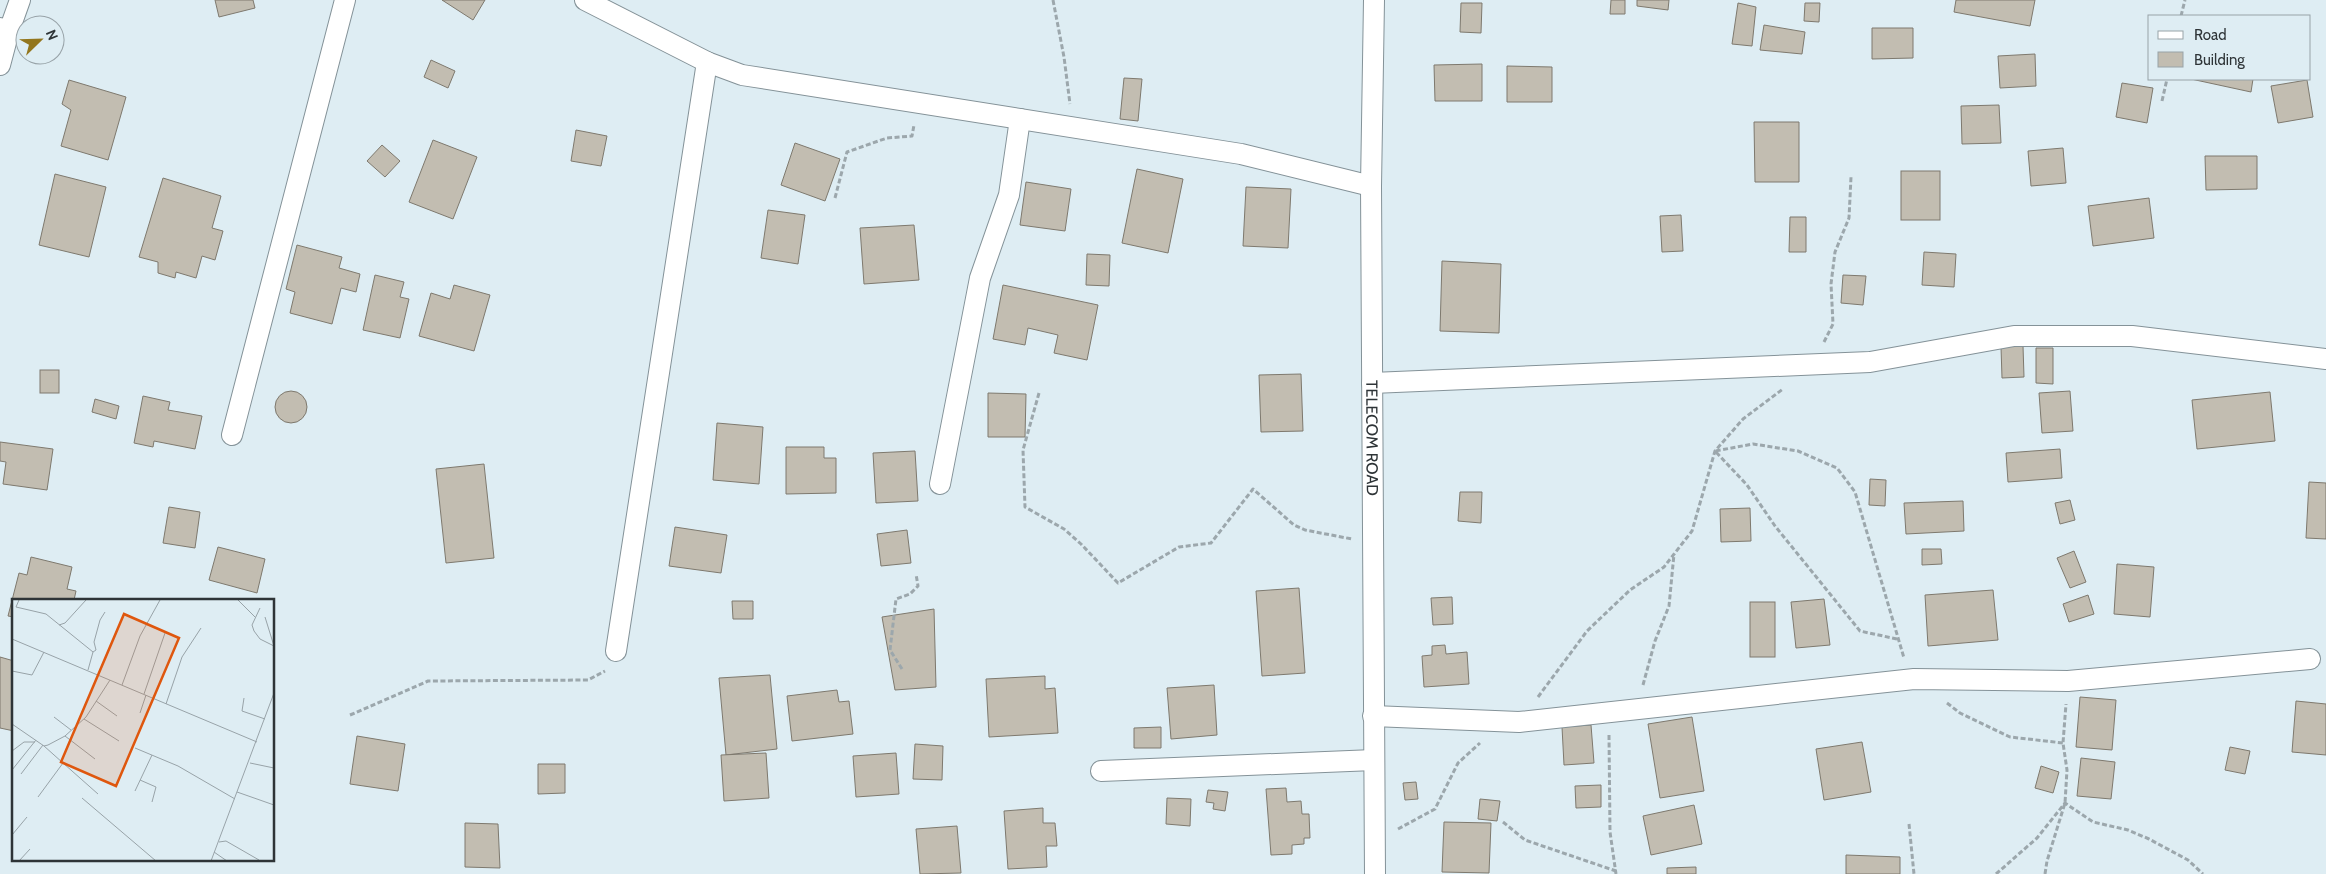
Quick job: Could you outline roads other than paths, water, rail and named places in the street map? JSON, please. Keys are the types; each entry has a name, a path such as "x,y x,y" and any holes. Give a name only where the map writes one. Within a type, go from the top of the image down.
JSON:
{"street":[{"path":"0,64 5,30 20,0"},
{"path":"232,435 345,0"},
{"path":"585,0 707,62 742,75 1241,154 1371,186"},
{"name":"TELECOM ROAD","path":"1374,0 1371,186 1375,874"},
{"path":"616,651 707,62"},
{"path":"940,484 980,278 1009,195 1020,119"},
{"path":"1372,384 1870,362 2014,336 2132,336 2326,359"},
{"path":"1373,716 1519,722 1914,679 2068,681 2310,659"},
{"path":"1101,771 1374,760"}]}
